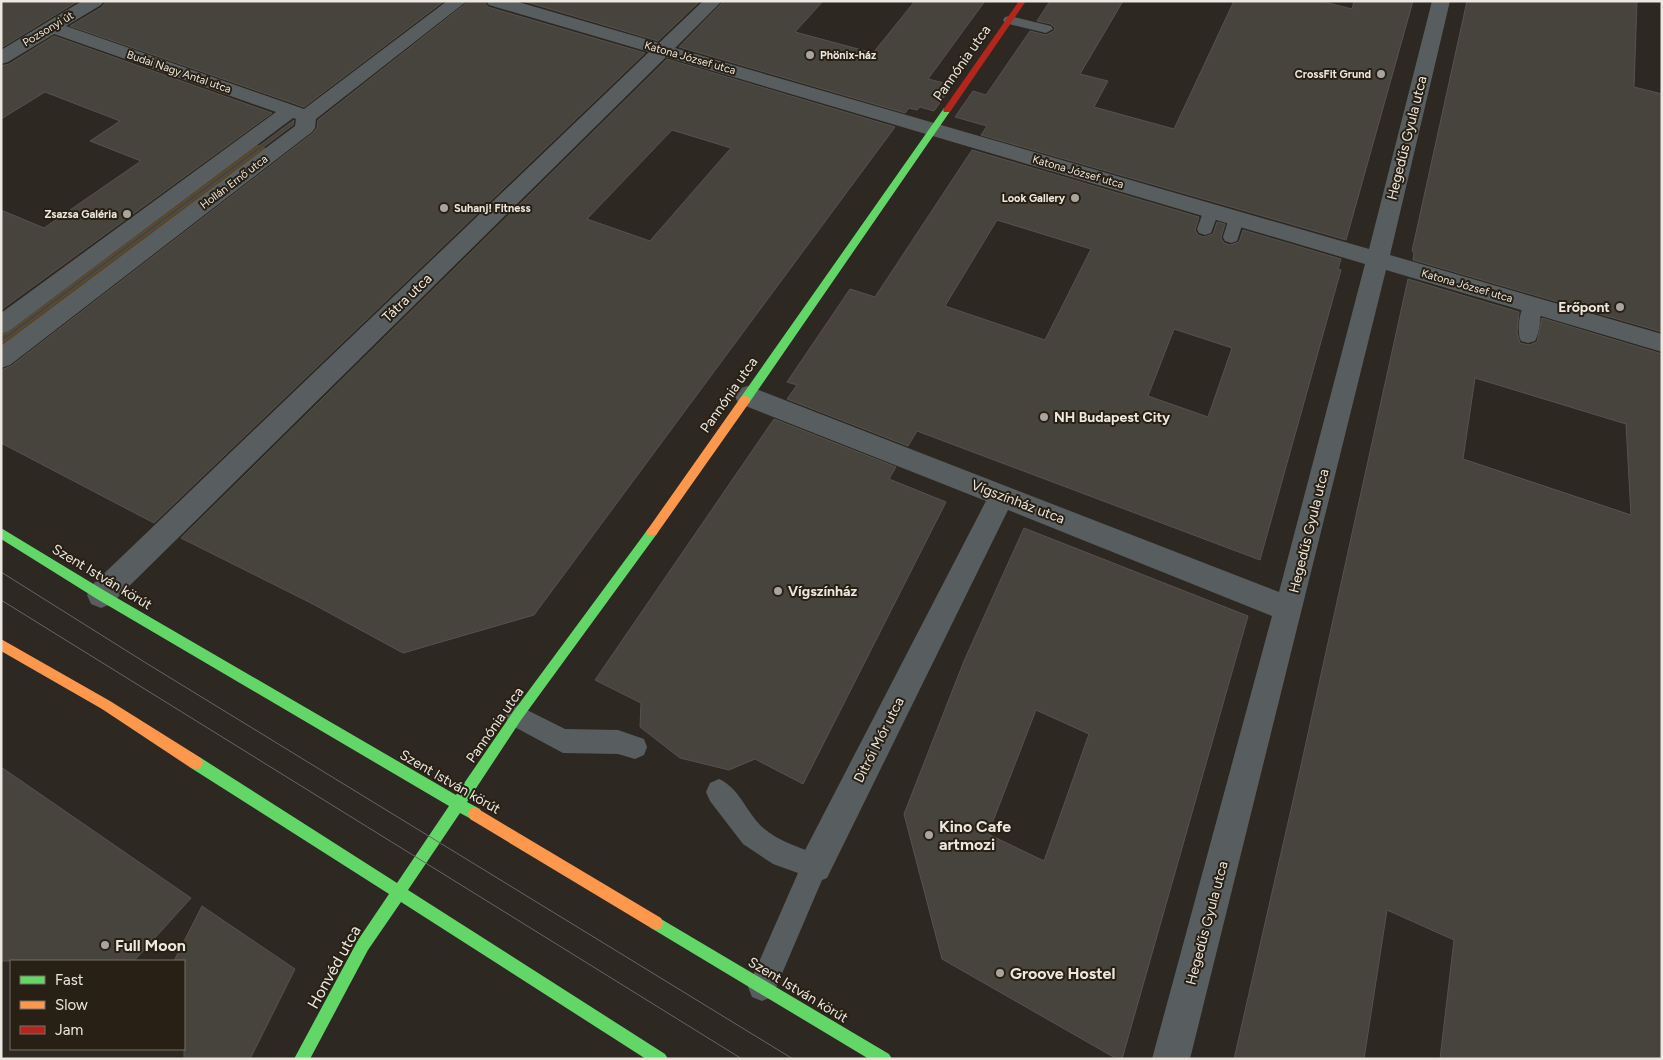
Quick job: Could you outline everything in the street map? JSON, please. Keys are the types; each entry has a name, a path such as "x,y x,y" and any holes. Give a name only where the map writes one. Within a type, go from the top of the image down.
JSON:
{"main road":[{"name":"Pannónia utca","path":"399,893 518,716 667,512 1023,1"},
{"name":"Szent István körút","path":"1,532 101,595 458,804 884,1059"},
{"path":"1,644 106,705 660,1059"},
{"name":"Honvéd utca","path":"302,1059 363,945 399,893"}],"street":[{"name":"Pozsonyi út","path":"1,58 95,1"},
{"name":"Hollán Ernő utca","path":"1,325 458,1"},
{"name":"Katona József utca","path":"495,1 933,130 1234,228 1377,260 1662,343"},
{"name":"Tátra utca","path":"101,595 713,1"},
{"name":"Hegedűs Gyula utca","path":"1171,1059 1289,609 1441,1"},
{"name":"Budai Nagy Antal utca","path":"52,27 298,114"},
{"name":"Hollán Ernő utca","path":"1,359 305,128 298,114"},
{"name":"Vígszínház utca","path":"747,396 1289,609"},
{"name":"Ditrói Mór utca","path":"815,866 1002,496"}],"lane":[{"path":"1010,20 1046,29"},
{"path":"1528,336 1532,305"},
{"path":"518,716 563,741 618,742 635,747"},
{"path":"719,792 752,835 782,855 815,866"},
{"name":"Ditrói Mór utca","path":"762,987 815,866"}],"shaded area":[{"path":"255,144 269,149 1,352 1,332"}],"building":[{"path":"1,1 78,1 1,48"},
{"path":"106,1 444,1 304,107 70,26 102,7"},
{"path":"469,1 484,1 488,7 645,53 154,523 1,443 1,370 11,366 313,133 317,128 318,120"},
{"path":"523,1 700,1 658,41"},
{"name":"Phönix-ház","path":"724,1 823,1 795,32 873,53 915,1 985,1 928,79 952,85 934,111 920,107 917,110 909,108 905,113 679,47"},
{"path":"1050,1 1123,1 1080,74 1108,81 1094,107 1174,129 1234,1 1320,1 1352,9 1354,1 1413,1 1346,240 981,135 987,126 955,117 973,91 986,95 1030,31 1046,35 1054,31 1055,28 1051,24 1037,21"},
{"path":"1467,1 1637,1 1634,87 1662,94 1662,332 1413,260 1414,252 1412,251"},
{"path":"54,36 272,113 1,310 1,210 44,228 141,161 90,141 120,121 45,92 1,119 1,66 9,64"},
{"path":"667,59 895,127 534,615 403,653 311,603 181,538","holes":["672,130 731,148 650,241 587,219"]},
{"path":"294,120 293,125 1,343 1,336 10,332"},
{"path":"972,150 1199,217 1195,230 1198,235 1204,237 1213,234 1217,222 1225,224 1221,238 1224,243 1230,245 1239,242 1243,230 1341,259 1338,269 1341,270 1260,560 917,431 908,446 787,399 797,385 787,382 850,289 875,297","holes":["997,220 1091,249 1045,340 945,306","1174,329 1232,348 1208,417 1148,396"]},
{"path":"1408,279 1519,312 1517,332 1520,343 1529,345 1537,342 1542,318 1662,354 1662,1059 1440,1059 1454,940 1387,910 1364,1059 1234,1059","holes":["1475,378 1626,424 1631,515 1463,459"]},
{"name":"Vígszínház","path":"774,419 896,467 889,479 946,502 803,784 755,759 729,770 680,758 640,727 641,703 595,680"},
{"path":"1024,528 1248,616 1122,1059 1117,1059 942,959 904,814 964,661","holes":["1036,710 1089,734 1044,861 988,834"]},
{"path":"1,767 191,898 135,960 1,961"},
{"path":"202,906 295,969 250,1059 184,1059 185,960 175,960"}],"tram line":[{"path":"1,572 146,663 793,1059"},
{"path":"1,600 742,1059"}],"traffic: fast":[{"path":"745,400 947,110"},
{"path":"302,1059 363,945 517,716 652,532"},
{"path":"1,533 101,595 475,814"},
{"path":"196,763 660,1059"},
{"path":"656,923 884,1059"}],"traffic: slow":[{"path":"652,532 745,400"},
{"path":"1,644 106,705 196,763"},
{"path":"475,814 656,923"}],"traffic: jam":[{"path":"947,110 1023,1"}],"place":[{"name":"Phönix-ház","path":"810,55"},
{"name":"CrossFit Grund","path":"1381,74"},
{"name":"Look Gallery","path":"1075,198"},
{"name":"Suhanj! Fitness","path":"444,208"},
{"name":"Zsazsa Galéria","path":"127,214"},
{"name":"Erőpont","path":"1620,307"},
{"name":"NH Budapest City","path":"1044,417"},
{"name":"Vígszínház","path":"778,591"},
{"name":"Kino Cafe artmozi","path":"929,835"},
{"name":"Full Moon","path":"105,945"},
{"name":"Groove Hostel","path":"1000,973"}]}
